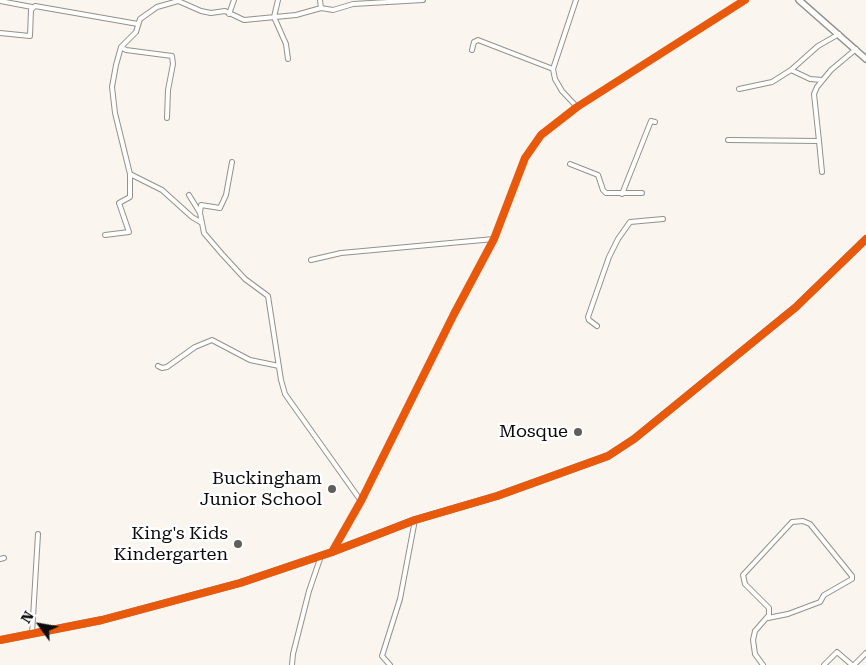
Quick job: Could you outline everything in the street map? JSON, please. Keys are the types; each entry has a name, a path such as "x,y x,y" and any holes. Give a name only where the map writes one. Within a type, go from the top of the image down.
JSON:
{"street":[{"path":"105,235 130,232 118,203 130,197 130,174 119,137 112,88 121,47 136,32 140,18 157,7 177,0 201,11 212,14 225,11 244,20 296,15 321,8 333,10 353,4 423,0"},
{"path":"229,14 234,0"},
{"path":"278,0 274,17 286,44 288,59"},
{"path":"320,0 321,8"},
{"path":"576,0 554,69 555,79 562,91 577,107"},
{"path":"332,552 361,501 454,314 494,240 525,158 541,135 577,107 745,0"},
{"path":"798,0 856,48 866,59"},
{"path":"0,1 138,24"},
{"path":"0,33 30,36 32,7"},
{"path":"739,89 772,82 791,70 818,46 839,34"},
{"path":"472,50 474,42 478,40 554,69"},
{"path":"121,47 126,50 172,56 173,64 168,90 167,118"},
{"path":"822,172 814,94 822,80 856,48"},
{"path":"791,70 810,79 822,80"},
{"path":"622,194 650,122 655,122"},
{"path":"728,140 819,141"},
{"path":"232,162 226,195 220,208 201,205 200,213 204,232 245,279 268,296 285,394 361,501"},
{"path":"570,164 598,175 603,190 606,192 642,194"},
{"path":"130,174 162,190 202,223"},
{"path":"189,195 200,213"},
{"path":"597,326 589,320 588,316 609,257 618,239 630,222 663,219"},
{"path":"311,260 341,253 494,240"},
{"path":"0,640 70,627 181,600 321,556 414,520 497,496 608,456 634,439 796,307 866,240"},
{"path":"158,366 162,368 167,367 195,347 212,340 250,360 279,366"},
{"path":"390,665 382,656 400,599 414,520"},
{"path":"763,665 755,654 753,640 756,631 768,618 788,614 820,602 824,595 852,579 852,576 810,524 803,520 792,522 743,575 745,584 767,605 768,618"},
{"path":"32,634 38,534"},
{"path":"292,665 307,600 321,556"},
{"path":"824,665 836,652 853,665 866,653"}],"cycle path":[{"path":"332,552 361,501 454,314 494,239 525,158 541,135 577,107 745,0"},
{"path":"0,640 102,620 240,583 332,552 415,520 497,496 608,456 634,439 796,307 866,239"}],"place":[{"name":"Mosque","path":"578,432"},
{"name":"Buckingham Junior School","path":"332,489"},
{"name":"King's Kids Kindergarten","path":"238,544"}]}
